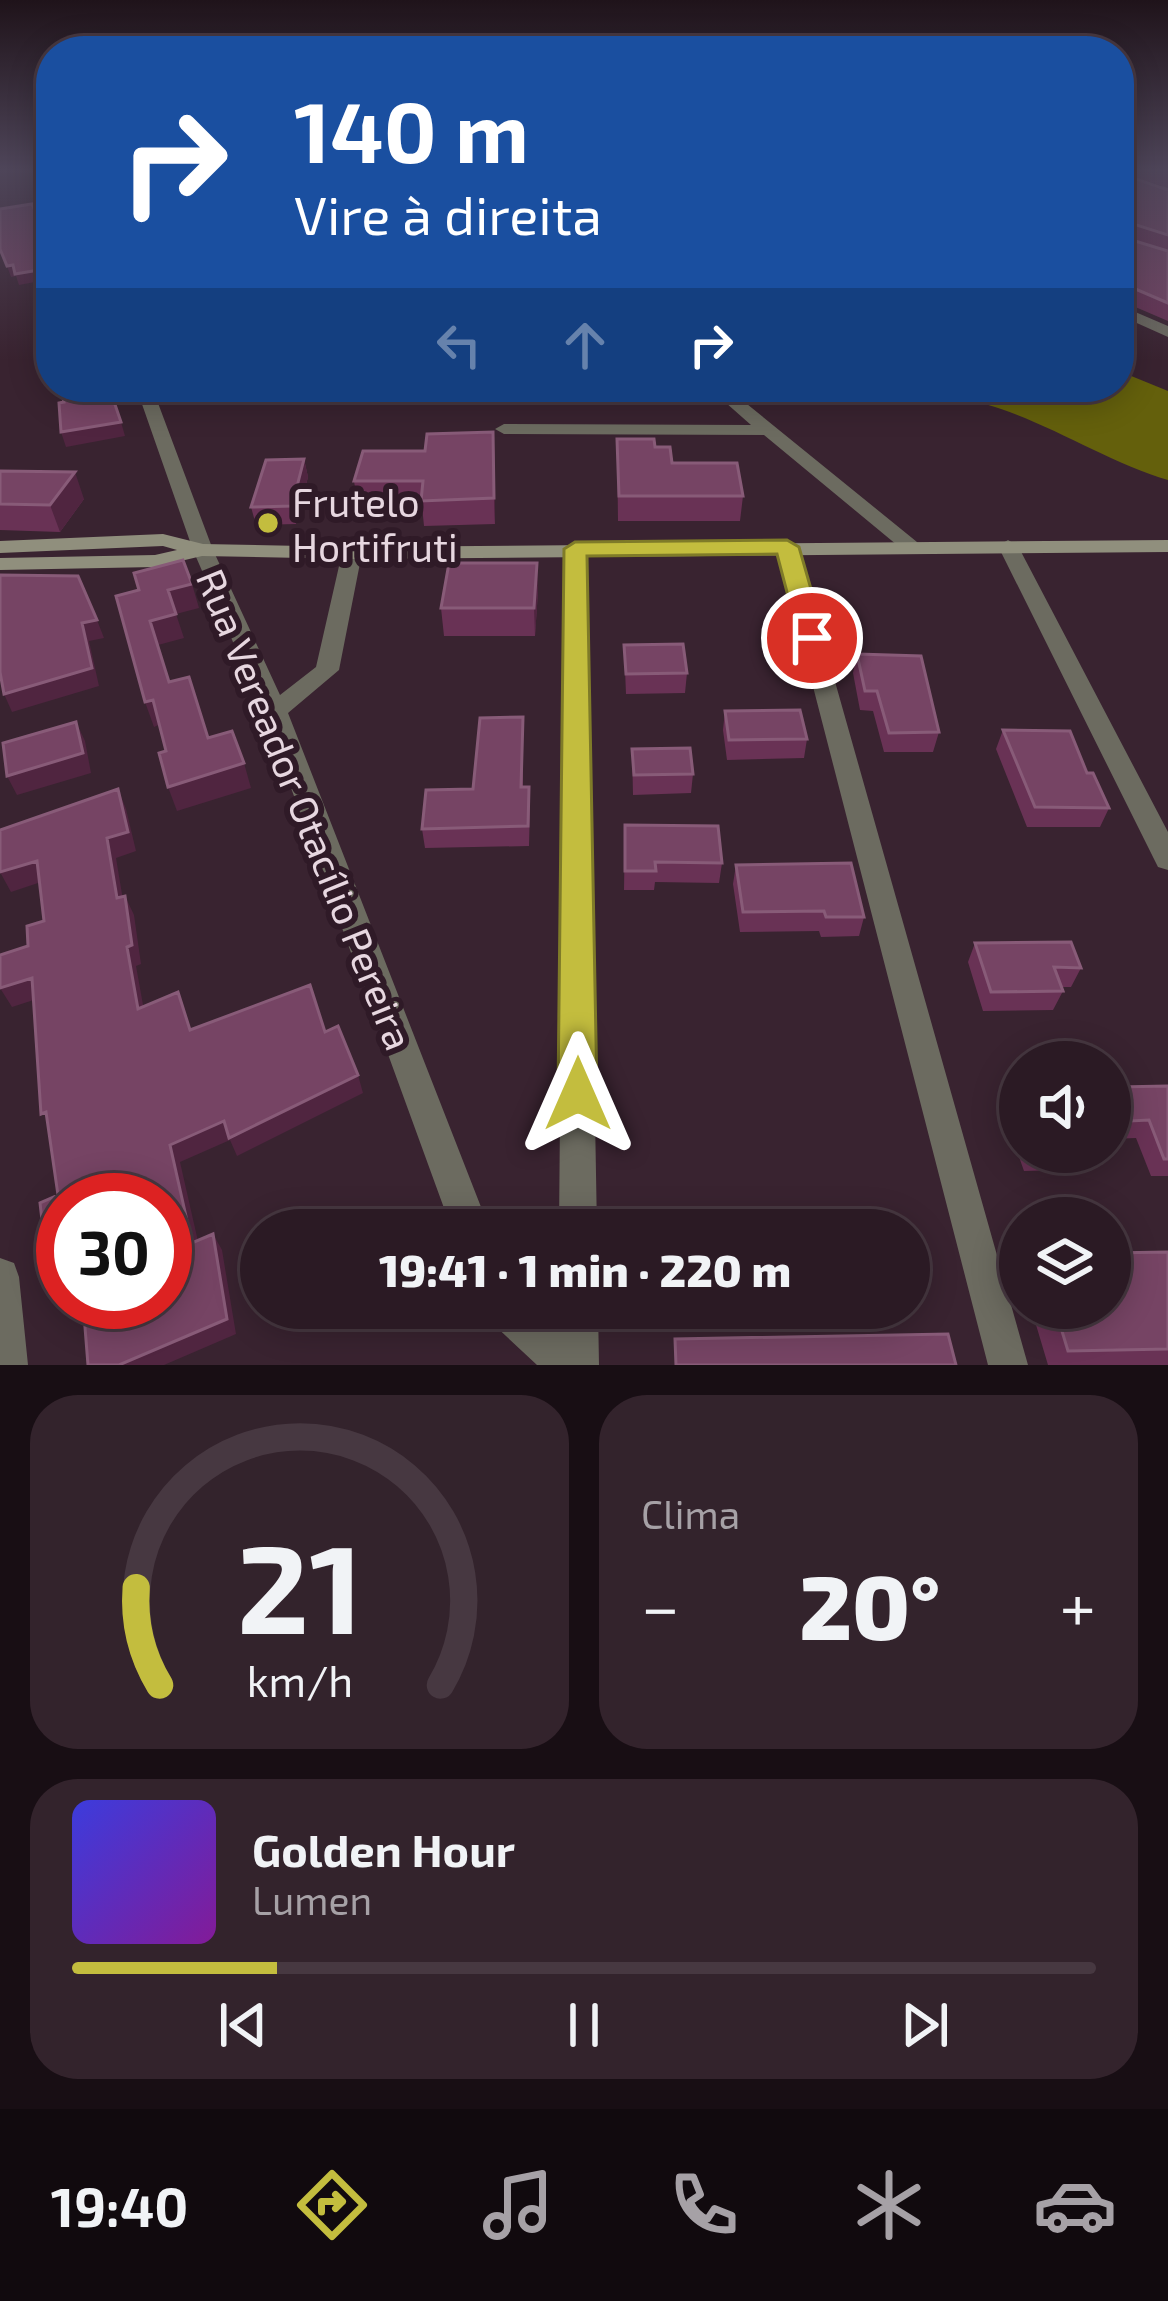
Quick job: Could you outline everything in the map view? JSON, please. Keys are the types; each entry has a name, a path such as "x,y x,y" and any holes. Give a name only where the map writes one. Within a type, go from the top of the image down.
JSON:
{"street":[{"path":"1134,316 1168,332"},
{"name":"Rua Vereador Otacílio Pereira","path":"148,402 202,550 274,711 463,1209"},
{"path":"732,402 910,546"},
{"path":"504,429 763,430"},
{"path":"0,547 163,540 202,550 352,553 1168,546"},
{"path":"1007,546 1168,859"},
{"path":"787,547 1008,1365"},
{"path":"575,549 578,1209"},
{"path":"0,564 155,561 202,550"},
{"path":"274,711 327,670 352,553"},
{"path":"0,1277 8,1365"},
{"path":"528,1329 567,1365"},
{"path":"578,1329 579,1365"}],"shaded area":[{"path":"1134,377 1168,391 1168,480 1036,423 972,402 1134,402"}],"building":[{"path":"0,233 36,233 36,270 15,274 0,249"},
{"path":"1134,241 1168,251 1168,303 1134,288"},
{"path":"114,402 121,422 61,432 59,403"},
{"path":"493,432 494,498 421,501 423,481 354,481 363,451 425,451 427,434"},
{"path":"617,439 654,439 655,447 670,447 672,463 737,463 743,496 619,496"},
{"path":"304,459 292,506 251,507 266,460"},
{"path":"0,471 75,472 50,505 0,504"},
{"path":"183,560 192,584 168,590 176,614 150,621 169,682 189,677 208,738 232,731 244,763 168,787 159,753 166,751 153,700 145,702 116,596 139,590 134,573"},
{"path":"449,563 537,563 534,608 441,608"},
{"path":"0,575 78,576 97,620 82,623 92,668 4,694"},
{"path":"683,644 687,673 626,674 624,645"},
{"path":"857,654 921,656 939,732 889,733 877,691 865,691"},
{"path":"800,710 807,739 729,740 725,711"},
{"path":"523,717 521,787 529,787 528,826 422,829 426,790 473,789 480,718"},
{"path":"76,722 83,753 7,776 3,743"},
{"path":"1003,730 1070,731 1087,773 1093,773 1109,808 1035,807"},
{"path":"690,748 693,774 634,775 632,749"},
{"path":"118,789 128,832 107,838 117,898 125,896 132,945 127,947 138,1009 178,992 190,1030 310,985 325,1032 338,1026 358,1075 229,1138 224,1121 170,1145 176,1173 55,1173 46,1112 41,1114 32,978 0,988 0,955 28,946 27,926 44,921 37,861 0,872 0,830"},
{"path":"625,825 718,826 722,863 655,862 656,871 625,871"},
{"path":"851,863 864,917 826,917 824,911 743,912 736,865"},
{"path":"1071,942 1081,968 1054,967 1063,991 991,992 975,943"},
{"path":"1168,1086 1168,1159 1164,1159 1149,1120 1131,1121 1131,1087"},
{"path":"213,1234 227,1319 119,1365 88,1365 85,1329 192,1329 192,1243"},
{"path":"1168,1252 1168,1349 1068,1351 1061,1329 1131,1329 1131,1253"},
{"path":"948,1334 956,1365 676,1365 675,1339"}],"place":[{"name":"Frutelo Hortifruti","path":"268,523"}],"route":[{"path":"578,1094 575,549 787,547 812,638"}]}
